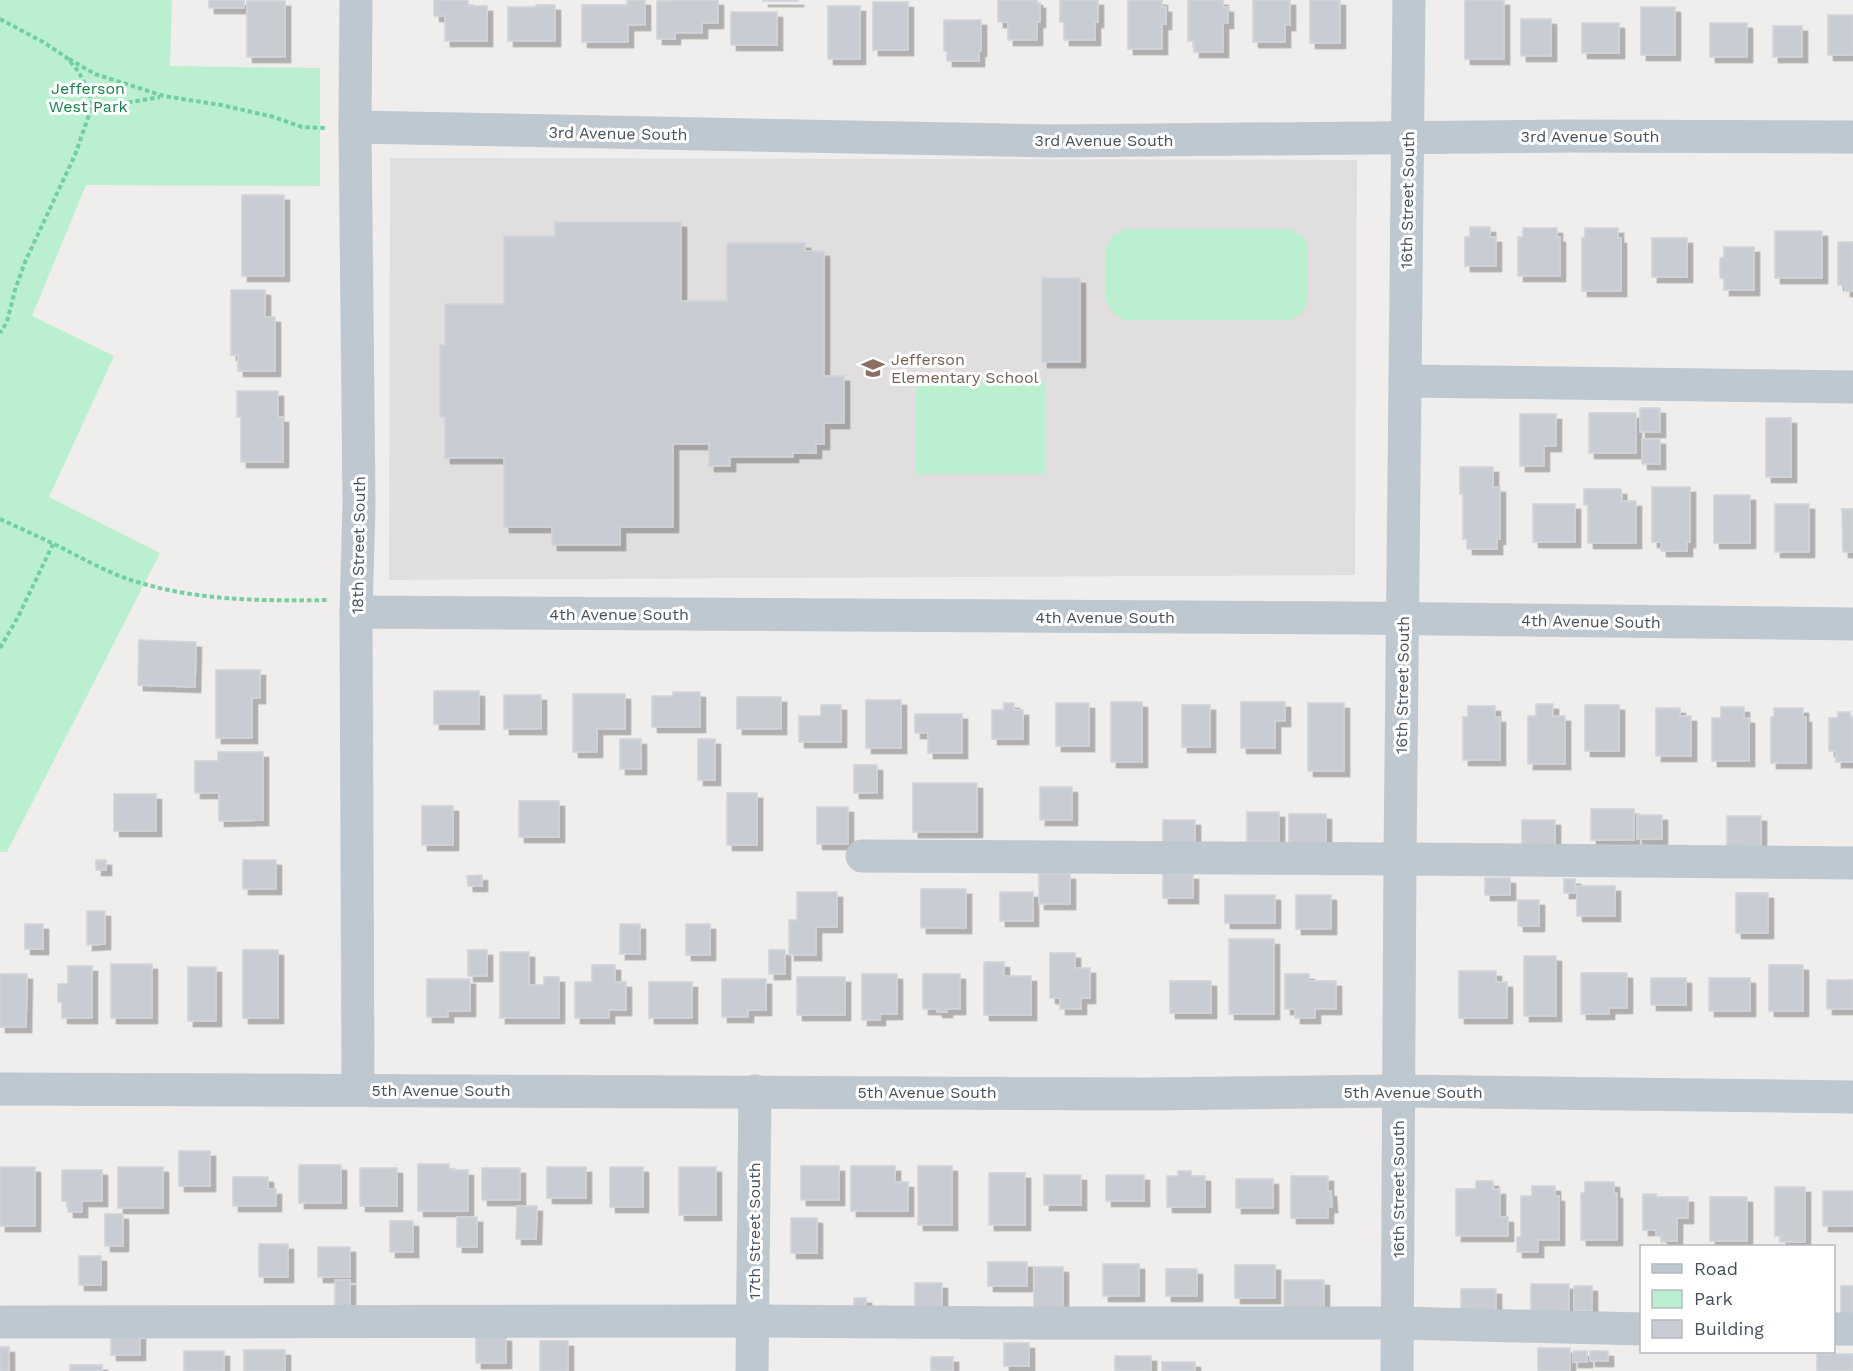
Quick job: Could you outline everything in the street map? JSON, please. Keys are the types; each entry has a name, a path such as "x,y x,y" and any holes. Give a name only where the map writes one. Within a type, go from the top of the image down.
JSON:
{"street":[{"name":"18th Street South","path":"356,0 359,503 356,612 358,1089"},
{"name":"16th Street South","path":"1398,1371 1400,859 1409,0"},
{"name":"3rd Avenue South","path":"355,128 1052,141 1580,136 1853,137"},
{"path":"1405,381 1853,387"},
{"name":"4th Avenue South","path":"356,612 1403,618 1853,624"},
{"path":"862,856 1853,863"},
{"name":"5th Avenue South","path":"0,1089 1145,1094 1399,1091 1853,1097"},
{"name":"17th Street South","path":"752,1371 755,1091"},
{"path":"0,1322 1398,1323 1640,1329"},
{"path":"1835,1329 1853,1329"}],"path":[{"path":"0,19 95,74 164,96 274,117 302,127 355,128"},
{"path":"0,333 7,322 15,290 26,262 75,155 91,110 90,95 79,72 66,57"},
{"path":"91,110 164,96"},
{"path":"0,519 99,567 126,578 173,591 250,600 323,600"},
{"path":"0,648 18,617 53,544"}],"shaded area":[{"name":"Jefferson Elementary School","path":"390,158 1357,160 1355,575 389,580"}],"green space":[{"name":"Jefferson West Park","path":"0,0 172,0 170,66 320,68 320,186 86,185 32,316 114,356 49,497 160,553 7,852 0,852"},
{"path":"1124,229 1290,229 1303,236 1308,248 1308,300 1302,313 1290,320 1124,320 1113,313 1106,300 1106,248 1113,236"},
{"path":"916,380 1045,380 1045,474 916,474"}],"building":[{"path":"209,0 244,0 244,8 209,8"},
{"path":"434,0 468,0 468,6 487,6 487,41 445,41 445,16 434,16"},
{"path":"627,0 645,0 645,25 628,25 628,42 582,42 582,5 627,5"},
{"path":"718,0 718,23 702,23 702,33 675,33 675,39 657,39 657,1"},
{"path":"798,0 798,1 763,1"},
{"path":"998,0 1037,0 1037,3 1040,3 1037,40 1008,40 1008,22 998,22"},
{"path":"1060,0 1098,0 1095,40 1064,40 1064,22 1060,22"},
{"path":"1128,0 1162,0 1162,7 1166,7 1166,24 1162,24 1162,49 1128,49"},
{"path":"1188,0 1223,0 1223,7 1228,7 1228,23 1223,23 1223,52 1194,52 1194,41 1188,41"},
{"path":"1253,0 1290,0 1290,25 1285,25 1285,42 1253,42"},
{"path":"1310,0 1340,0 1340,43 1310,43"},
{"path":"1465,0 1504,0 1504,59 1465,59"},
{"path":"247,1 285,1 285,57 247,57"},
{"path":"873,2 908,2 908,50 873,50"},
{"path":"536,5 555,5 555,41 508,41 508,7 536,7"},
{"path":"828,6 860,6 860,59 828,59"},
{"path":"1641,7 1675,7 1675,55 1641,55"},
{"path":"731,12 777,12 777,45 731,45"},
{"path":"1828,15 1853,15 1853,55 1828,55"},
{"path":"1521,19 1551,19 1551,56 1521,56"},
{"path":"944,20 981,20 979,61 947,61 947,51 944,51"},
{"path":"1582,23 1619,23 1619,53 1582,53"},
{"path":"1710,23 1747,23 1747,57 1710,57"},
{"path":"1773,26 1802,26 1802,57 1773,57"},
{"path":"242,195 284,195 284,276 242,276"},
{"path":"555,222 681,222 681,301 727,301 727,243 805,243 805,251 824,251 824,376 844,376 844,423 824,423 824,444 816,444 816,453 793,453 793,457 730,457 730,466 709,466 709,444 673,444 673,527 620,527 620,545 552,545 552,527 504,527 504,458 445,458 445,417 440,417 440,345 445,345 445,304 504,304 504,236 555,236"},
{"path":"1470,227 1490,227 1490,237 1496,237 1496,266 1465,266 1465,237 1470,237"},
{"path":"1523,228 1557,228 1557,237 1560,237 1560,276 1518,276 1518,237 1523,237"},
{"path":"1585,228 1618,228 1618,238 1621,238 1621,291 1582,291 1582,238 1585,238"},
{"path":"1775,231 1822,231 1822,278 1775,278"},
{"path":"1652,238 1687,238 1687,277 1652,277"},
{"path":"1838,242 1853,242 1853,291 1845,291 1845,285 1838,285"},
{"path":"1724,247 1754,247 1754,290 1724,290 1724,278 1720,278 1720,258 1724,258"},
{"path":"1042,278 1080,278 1080,362 1042,362"},
{"path":"231,290 265,290 265,317 275,317 275,371 238,371 238,355 231,355"},
{"path":"237,391 278,391 278,417 283,417 283,462 241,462 241,417 237,417"},
{"path":"1640,408 1660,408 1660,432 1640,432"},
{"path":"1589,413 1636,413 1636,453 1589,453"},
{"path":"1520,414 1556,414 1556,446 1544,446 1544,466 1520,466"},
{"path":"1766,418 1791,418 1791,477 1766,477"},
{"path":"1642,439 1660,439 1660,464 1642,464"},
{"path":"1460,467 1493,467 1493,487 1500,487 1500,539 1497,539 1497,549 1467,549 1467,539 1463,539 1463,494 1460,494"},
{"path":"1652,487 1690,487 1690,542 1687,542 1687,551 1661,551 1661,542 1652,542"},
{"path":"1584,489 1621,489 1622,501 1636,501 1636,543 1588,543 1588,505 1584,505"},
{"path":"1714,495 1750,495 1750,543 1714,543"},
{"path":"1533,504 1575,504 1575,542 1533,542"},
{"path":"1775,504 1809,504 1809,552 1775,552"},
{"path":"1842,509 1853,509 1853,552 1843,552"},
{"path":"139,640 196,642 195,687 138,685"},
{"path":"216,670 260,670 260,698 252,698 252,738 216,738"},
{"path":"434,691 479,691 479,724 434,724"},
{"path":"673,692 700,692 700,727 652,727 652,696 673,696"},
{"path":"573,694 625,694 625,729 597,729 597,752 573,752"},
{"path":"504,695 541,695 541,729 504,729"},
{"path":"737,697 781,697 781,729 737,729"},
{"path":"866,700 901,700 901,748 866,748"},
{"path":"1111,702 1142,702 1142,762 1111,762"},
{"path":"1241,702 1285,702 1285,721 1275,721 1275,748 1241,748"},
{"path":"1004,703 1014,703 1014,710 1023,710 1023,739 992,739 992,710 1004,710"},
{"path":"1056,703 1089,703 1089,746 1056,746"},
{"path":"1308,703 1344,703 1344,771 1308,771"},
{"path":"1536,704 1553,704 1553,716 1565,716 1565,764 1528,764 1528,716 1536,716"},
{"path":"821,705 841,705 841,742 799,742 799,716 821,716"},
{"path":"1182,705 1210,705 1210,747 1182,747"},
{"path":"1585,705 1619,705 1619,751 1585,751"},
{"path":"1468,706 1495,706 1495,717 1500,717 1500,760 1463,760 1463,717 1468,717"},
{"path":"1721,707 1744,707 1744,718 1749,718 1749,761 1712,761 1712,718 1721,718"},
{"path":"1656,708 1680,708 1680,716 1691,716 1691,756 1656,756"},
{"path":"1774,708 1803,708 1803,717 1806,717 1806,763 1771,763 1771,717 1774,717"},
{"path":"1838,712 1850,712 1850,718 1853,718 1853,762 1836,762 1836,751 1829,751 1829,718 1838,718"},
{"path":"915,714 962,714 962,753 928,753 928,733 915,733"},
{"path":"620,739 641,739 641,769 620,769"},
{"path":"698,739 715,739 715,780 698,780"},
{"path":"218,752 263,752 263,820 219,821 219,793 195,793 195,761 218,761"},
{"path":"854,765 877,765 877,793 854,793"},
{"path":"913,783 977,783 977,832 913,832"},
{"path":"1040,787 1072,787 1072,820 1040,820"},
{"path":"727,793 757,793 757,845 727,845"},
{"path":"114,794 156,794 156,831 114,831"},
{"path":"519,801 559,801 559,837 519,837"},
{"path":"422,806 453,806 453,845 422,845"},
{"path":"817,807 848,807 848,844 817,844"},
{"path":"1591,809 1634,809 1634,840 1591,840"},
{"path":"1247,812 1279,812 1279,841 1247,841"},
{"path":"1289,814 1326,814 1326,847 1289,847"},
{"path":"1637,815 1662,815 1662,839 1637,839"},
{"path":"1727,816 1761,816 1761,848 1727,848"},
{"path":"1163,820 1195,820 1195,845 1163,845"},
{"path":"1522,820 1555,820 1555,846 1522,846"},
{"path":"96,860 106,860 106,870 96,870"},
{"path":"243,860 276,860 276,889 243,889"},
{"path":"1039,874 1070,874 1070,904 1039,904"},
{"path":"1163,874 1193,874 1193,898 1163,898"},
{"path":"482,875 482,886 468,886 467,876"},
{"path":"1485,878 1510,878 1510,895 1485,895"},
{"path":"1564,879 1575,879 1575,893 1564,893"},
{"path":"1577,886 1615,886 1615,916 1577,916"},
{"path":"921,889 966,889 966,928 921,928"},
{"path":"797,892 837,892 837,927 816,927 816,955 789,955 789,920 797,920"},
{"path":"1000,892 1033,892 1033,921 1000,921"},
{"path":"1736,893 1768,893 1768,933 1736,933"},
{"path":"1225,895 1275,895 1275,923 1225,923"},
{"path":"1296,895 1331,895 1331,929 1296,929"},
{"path":"1518,900 1539,900 1539,926 1518,926"},
{"path":"87,911 105,911 105,944 87,945"},
{"path":"25,924 43,924 43,949 25,949"},
{"path":"620,924 640,924 640,954 620,954"},
{"path":"686,924 710,924 710,955 686,955"},
{"path":"1229,939 1274,939 1274,1014 1229,1014"},
{"path":"243,950 278,950 278,1018 243,1018"},
{"path":"468,950 487,950 487,976 468,976"},
{"path":"769,950 785,950 785,974 769,974"},
{"path":"500,952 529,952 529,985 544,985 544,977 559,977 559,1018 500,1018"},
{"path":"1050,953 1075,953 1075,968 1090,968 1090,998 1081,998 1081,1009 1060,1009 1060,998 1050,998"},
{"path":"1524,956 1556,956 1556,1016 1524,1016"},
{"path":"984,962 1004,962 1004,976 1031,976 1031,1015 984,1015"},
{"path":"111,964 152,964 152,1018 111,1018"},
{"path":"592,965 615,965 615,982 626,982 626,1010 609,1010 609,1018 575,1018 575,982 592,982"},
{"path":"1769,965 1803,965 1803,1011 1769,1011"},
{"path":"68,966 92,966 92,1018 62,1018 62,1002 58,1002 58,984 68,984"},
{"path":"188,967 216,967 216,1021 188,1021"},
{"path":"1459,971 1496,971 1496,982 1507,982 1507,1018 1459,1018"},
{"path":"1581,973 1627,973 1627,1008 1609,1008 1609,1014 1581,1014"},
{"path":"0,974 27,974 26,1027 0,1027"},
{"path":"862,974 897,974 897,1014 880,1014 880,1020 862,1020"},
{"path":"923,974 960,974 960,1009 937,1012 937,1009 923,1009"},
{"path":"1285,974 1309,974 1309,981 1336,981 1336,1009 1315,1009 1315,1018 1295,1018 1295,1009 1285,1009"},
{"path":"797,977 845,977 845,1015 797,1015"},
{"path":"1651,978 1686,978 1686,1005 1651,1005"},
{"path":"1709,978 1750,978 1750,1011 1709,1011"},
{"path":"427,979 470,979 470,1011 448,1011 448,1017 427,1017"},
{"path":"722,979 766,979 766,1010 748,1010 748,1017 722,1017"},
{"path":"1827,980 1853,980 1853,1009 1827,1009"},
{"path":"1170,981 1211,981 1211,1013 1170,1013"},
{"path":"649,982 692,982 692,1018 649,1018"},
{"path":"179,1151 210,1151 210,1186 179,1186"},
{"path":"418,1164 449,1164 449,1170 468,1170 468,1211 418,1211"},
{"path":"299,1165 341,1165 341,1203 299,1203"},
{"path":"801,1166 839,1166 839,1200 801,1200"},
{"path":"851,1166 895,1166 895,1182 908,1182 908,1211 851,1211"},
{"path":"918,1166 952,1166 952,1225 918,1225"},
{"path":"0,1167 35,1167 35,1226 0,1226"},
{"path":"118,1167 163,1167 163,1208 118,1208"},
{"path":"547,1167 586,1167 586,1198 547,1198"},
{"path":"610,1167 643,1167 643,1207 610,1207"},
{"path":"679,1167 716,1167 716,1215 679,1215"},
{"path":"360,1168 397,1168 397,1206 360,1206"},
{"path":"482,1168 520,1168 520,1200 482,1200"},
{"path":"62,1170 102,1170 102,1201 82,1201 82,1212 68,1212 68,1201 62,1201"},
{"path":"1178,1171 1191,1171 1191,1176 1205,1176 1205,1207 1167,1207 1167,1176 1178,1176"},
{"path":"989,1173 1025,1173 1025,1225 989,1225"},
{"path":"1044,1175 1081,1175 1081,1205 1044,1205"},
{"path":"1106,1175 1144,1175 1144,1201 1106,1201"},
{"path":"1291,1176 1328,1176 1328,1191 1331,1191 1332,1207 1328,1207 1328,1218 1291,1218"},
{"path":"233,1177 268,1177 268,1189 276,1189 276,1206 233,1206"},
{"path":"1236,1179 1273,1179 1273,1208 1236,1208"},
{"path":"1476,1181 1493,1181 1493,1189 1500,1189 1500,1217 1508,1217 1508,1236 1456,1236 1456,1189 1476,1189"},
{"path":"1585,1182 1614,1182 1614,1193 1617,1193 1617,1240 1581,1240 1581,1193 1585,1193"},
{"path":"1532,1186 1555,1186 1555,1196 1559,1196 1559,1240 1538,1240 1538,1252 1517,1252 1517,1237 1521,1237 1521,1196 1532,1196"},
{"path":"1775,1187 1805,1187 1805,1242 1781,1242 1781,1236 1775,1236"},
{"path":"1823,1191 1853,1191 1853,1226 1823,1226"},
{"path":"1643,1194 1656,1194 1656,1197 1688,1197 1688,1218 1677,1218 1677,1241 1662,1241 1662,1236 1656,1236 1656,1230 1643,1230"},
{"path":"1710,1197 1747,1197 1747,1241 1710,1241"},
{"path":"517,1206 537,1206 536,1239 516,1239"},
{"path":"105,1214 123,1214 123,1246 105,1246"},
{"path":"457,1217 477,1217 477,1247 457,1247"},
{"path":"791,1218 817,1218 817,1253 791,1253"},
{"path":"390,1221 413,1221 413,1252 390,1252"},
{"path":"259,1244 288,1244 288,1277 259,1277"},
{"path":"318,1247 350,1247 350,1277 318,1277"},
{"path":"79,1256 101,1256 101,1285 79,1285"},
{"path":"988,1262 1027,1262 1027,1286 988,1286"},
{"path":"1103,1264 1139,1264 1139,1296 1103,1296"},
{"path":"1235,1265 1275,1265 1275,1298 1235,1298"},
{"path":"1034,1267 1063,1267 1063,1311 1034,1311"},
{"path":"1166,1269 1197,1269 1197,1296 1166,1296"},
{"path":"335,1280 350,1280 350,1306 335,1306"},
{"path":"1284,1280 1324,1280 1324,1315 1284,1315"},
{"path":"915,1283 942,1283 942,1312 915,1312"},
{"path":"1531,1284 1569,1284 1569,1315 1531,1315"},
{"path":"1574,1286 1592,1286 1592,1310 1574,1310"},
{"path":"1841,1286 1853,1286 1853,1316 1841,1316"},
{"path":"1461,1289 1496,1289 1496,1318 1461,1318"},
{"path":"854,1298 866,1298 866,1307 854,1307"},
{"path":"111,1334 140,1334 140,1355 111,1355"},
{"path":"476,1336 506,1336 506,1363 476,1363"},
{"path":"540,1341 568,1341 568,1371 540,1371"},
{"path":"1004,1343 1029,1343 1029,1366 1004,1366"},
{"path":"0,1347 9,1347 9,1371 0,1371"},
{"path":"1538,1348 1570,1348 1570,1371 1538,1371"},
{"path":"244,1350 285,1350 285,1371 244,1371"},
{"path":"184,1351 224,1351 224,1371 184,1371"},
{"path":"1573,1351 1587,1351 1587,1362 1573,1362"},
{"path":"1590,1351 1608,1351 1608,1361 1590,1361"},
{"path":"1817,1354 1853,1354 1853,1371 1817,1371"},
{"path":"1115,1356 1151,1356 1151,1371 1115,1371"},
{"path":"931,1357 953,1357 953,1371 931,1371"},
{"path":"1162,1362 1195,1362 1195,1371 1162,1371"},
{"path":"70,1365 102,1365 102,1371 70,1371"}],"place":[{"name":"Jefferson Elementary School","path":"873,368"}]}
